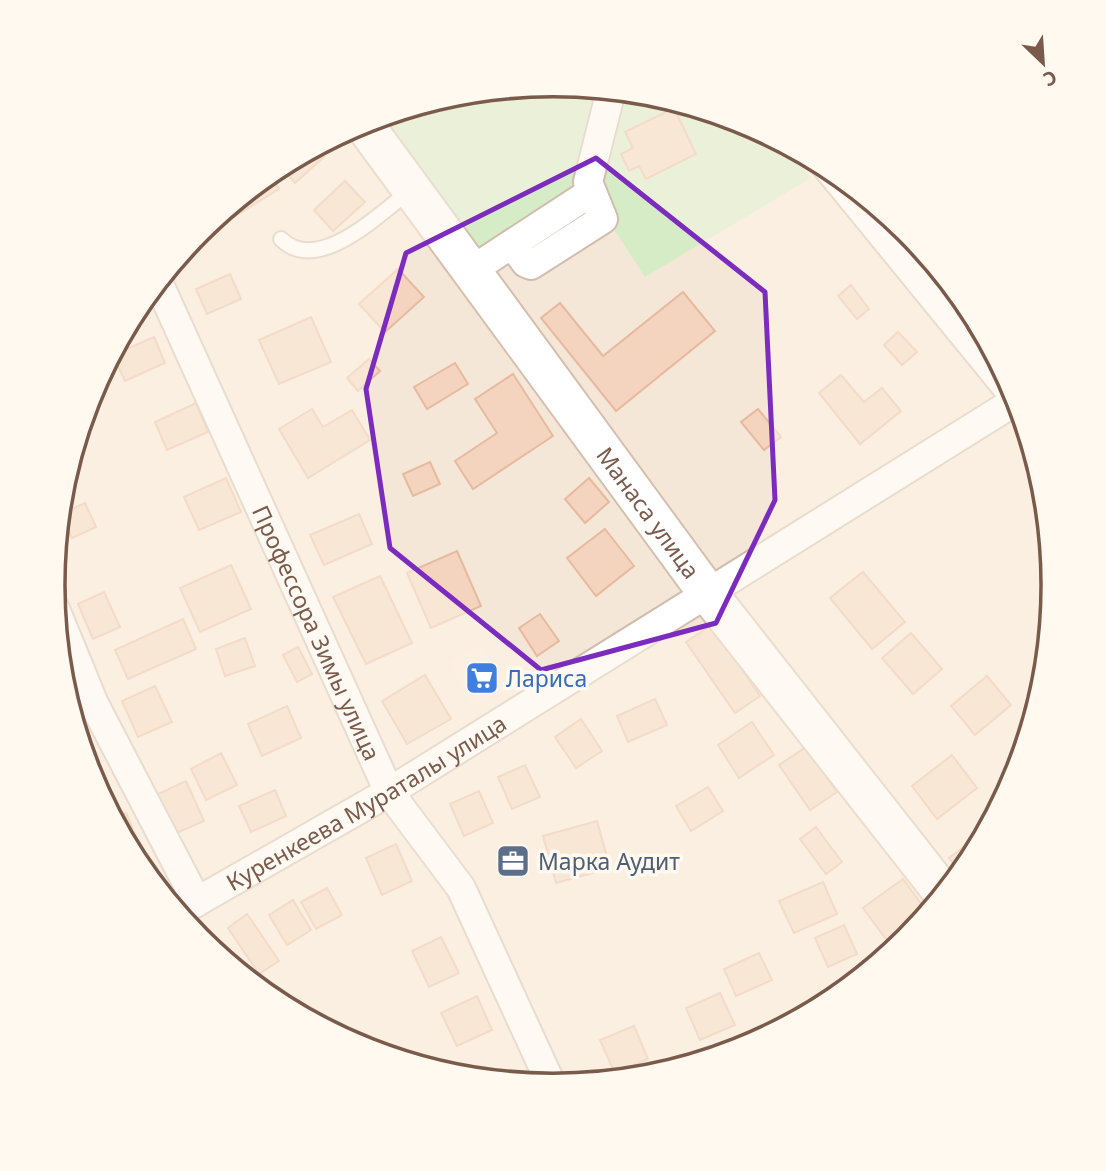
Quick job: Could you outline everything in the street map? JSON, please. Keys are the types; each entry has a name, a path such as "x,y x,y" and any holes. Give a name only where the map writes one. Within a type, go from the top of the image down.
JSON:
{"street":[{"path":"472,270 590,193 590,168 608,100"},
{"name":"Манаса улица","path":"371,132 706,591 938,886"},
{"path":"859,205 989,367"},
{"name":"Профессора Зимы улица","path":"163,292 388,792 461,888 546,1074"},
{"name":"Куренкеева Мураталы улица","path":"187,907 388,792 706,591 1007,407"},
{"path":"68,641 187,907"}],"lane":[{"path":"281,239 292,249 313,252 327,248 346,239 412,189"}],"highlighted area":[{"path":"596,158 765,292 775,500 716,623 541,670 390,548 366,389 406,253"}],"shaded area":[{"path":"521,98 617,101 710,123 740,134 797,163 875,218 940,288 976,341 991,370 1025,459 1040,554 1037,649 1025,712 1015,742 976,830 959,857 920,907 875,953 850,973 769,1023 740,1037 679,1057 617,1070 585,1073 489,1070 396,1048 366,1037 309,1008 231,953 166,883 130,830 115,801 81,712 66,617 69,522 81,459 91,429 130,341 147,314 186,264 231,218 256,198 337,148 366,134 427,114 489,101"},
{"path":"481,644 505,689 473,706 449,662"}],"green space":[{"path":"553,97 617,101 679,114 740,134 797,163 811,178 645,277 590,193 479,258 385,127 427,114 489,101"}],"building":[{"path":"667,111 677,113 696,154 646,179 639,166 629,171 621,154 633,148 625,132"},
{"path":"323,156 324,157 295,183 289,176"},
{"path":"345,181 365,202 333,231 314,210"},
{"path":"276,184 279,189 232,218 256,198"},
{"path":"398,269 424,297 385,332 359,304"},
{"path":"230,274 241,299 207,314 196,289"},
{"path":"851,285 869,309 857,319 838,296"},
{"path":"683,292 715,331 616,411 541,318 560,303 603,356"},
{"path":"311,317 331,362 279,384 259,340"},
{"path":"898,332 917,352 902,365 884,345"},
{"path":"154,337 165,363 125,381 118,365 126,349"},
{"path":"369,359 380,371 358,391 347,378"},
{"path":"455,363 468,384 427,409 414,387"},
{"path":"513,374 553,436 473,489 455,461 497,433 475,399"},
{"path":"841,375 864,402 882,388 901,411 860,444 819,393"},
{"path":"196,403 208,432 167,450 155,422"},
{"path":"312,409 323,427 352,410 370,440 308,478 279,429"},
{"path":"758,409 781,437 764,450 741,422"},
{"path":"430,462 440,484 413,496 403,474"},
{"path":"226,478 241,512 199,530 184,497"},
{"path":"589,478 609,502 585,523 565,499"},
{"path":"85,503 96,527 72,538 68,530 71,509"},
{"path":"359,514 372,544 324,565 310,535"},
{"path":"605,529 634,566 596,596 567,558"},
{"path":"457,551 481,606 431,628 407,573"},
{"path":"231,565 251,609 200,632 180,588"},
{"path":"863,572 905,622 872,649 830,598"},
{"path":"380,576 412,643 366,664 333,597"},
{"path":"104,592 120,627 93,639 78,604"},
{"path":"540,614 559,641 537,656 519,628"},
{"path":"183,619 196,649 128,679 115,650"},
{"path":"712,625 760,696 735,713 686,642"},
{"path":"911,633 942,669 913,694 882,658"},
{"path":"245,638 255,666 225,676 216,649"},
{"path":"298,647 312,674 297,682 283,655"},
{"path":"425,675 451,719 407,744 382,701"},
{"path":"987,676 1011,705 975,735 951,706"},
{"path":"155,686 172,722 138,737 122,701"},
{"path":"655,699 667,725 628,742 617,716"},
{"path":"287,706 301,738 262,756 248,724"},
{"path":"581,719 602,751 576,768 555,737"},
{"path":"752,722 774,755 739,778 718,745"},
{"path":"806,747 837,792 810,810 779,765"},
{"path":"221,753 237,785 206,800 191,769"},
{"path":"952,755 977,788 937,819 912,786"},
{"path":"525,765 540,797 512,809 498,777"},
{"path":"186,781 204,821 172,835 154,796"},
{"path":"708,787 723,811 691,831 676,806"},
{"path":"275,790 286,816 251,832 239,806"},
{"path":"479,791 493,823 464,836 450,804"},
{"path":"126,813 138,841 130,830 122,815"},
{"path":"597,821 610,868 556,883 543,836"},
{"path":"816,827 842,862 826,874 800,839"},
{"path":"396,844 412,881 382,895 366,858"},
{"path":"967,845 954,864 949,858"},
{"path":"903,879 922,905 887,941 863,908"},
{"path":"823,882 837,914 794,933 779,901"},
{"path":"327,888 342,915 316,929 301,902"},
{"path":"293,900 311,930 287,945 269,915"},
{"path":"247,914 279,961 259,974 228,928"},
{"path":"844,925 857,954 828,967 815,938"},
{"path":"441,937 459,973 429,987 412,951"},
{"path":"759,953 772,980 736,996 724,969"},
{"path":"720,993 735,1025 700,1040 686,1008"},
{"path":"477,996 492,1030 457,1046 441,1013"},
{"path":"634,1026 648,1059 629,1068 613,1070 600,1040"}],"place":[{"name":"Лариса","path":"482,678"},
{"name":"Марка Аудит","path":"513,861"}]}
